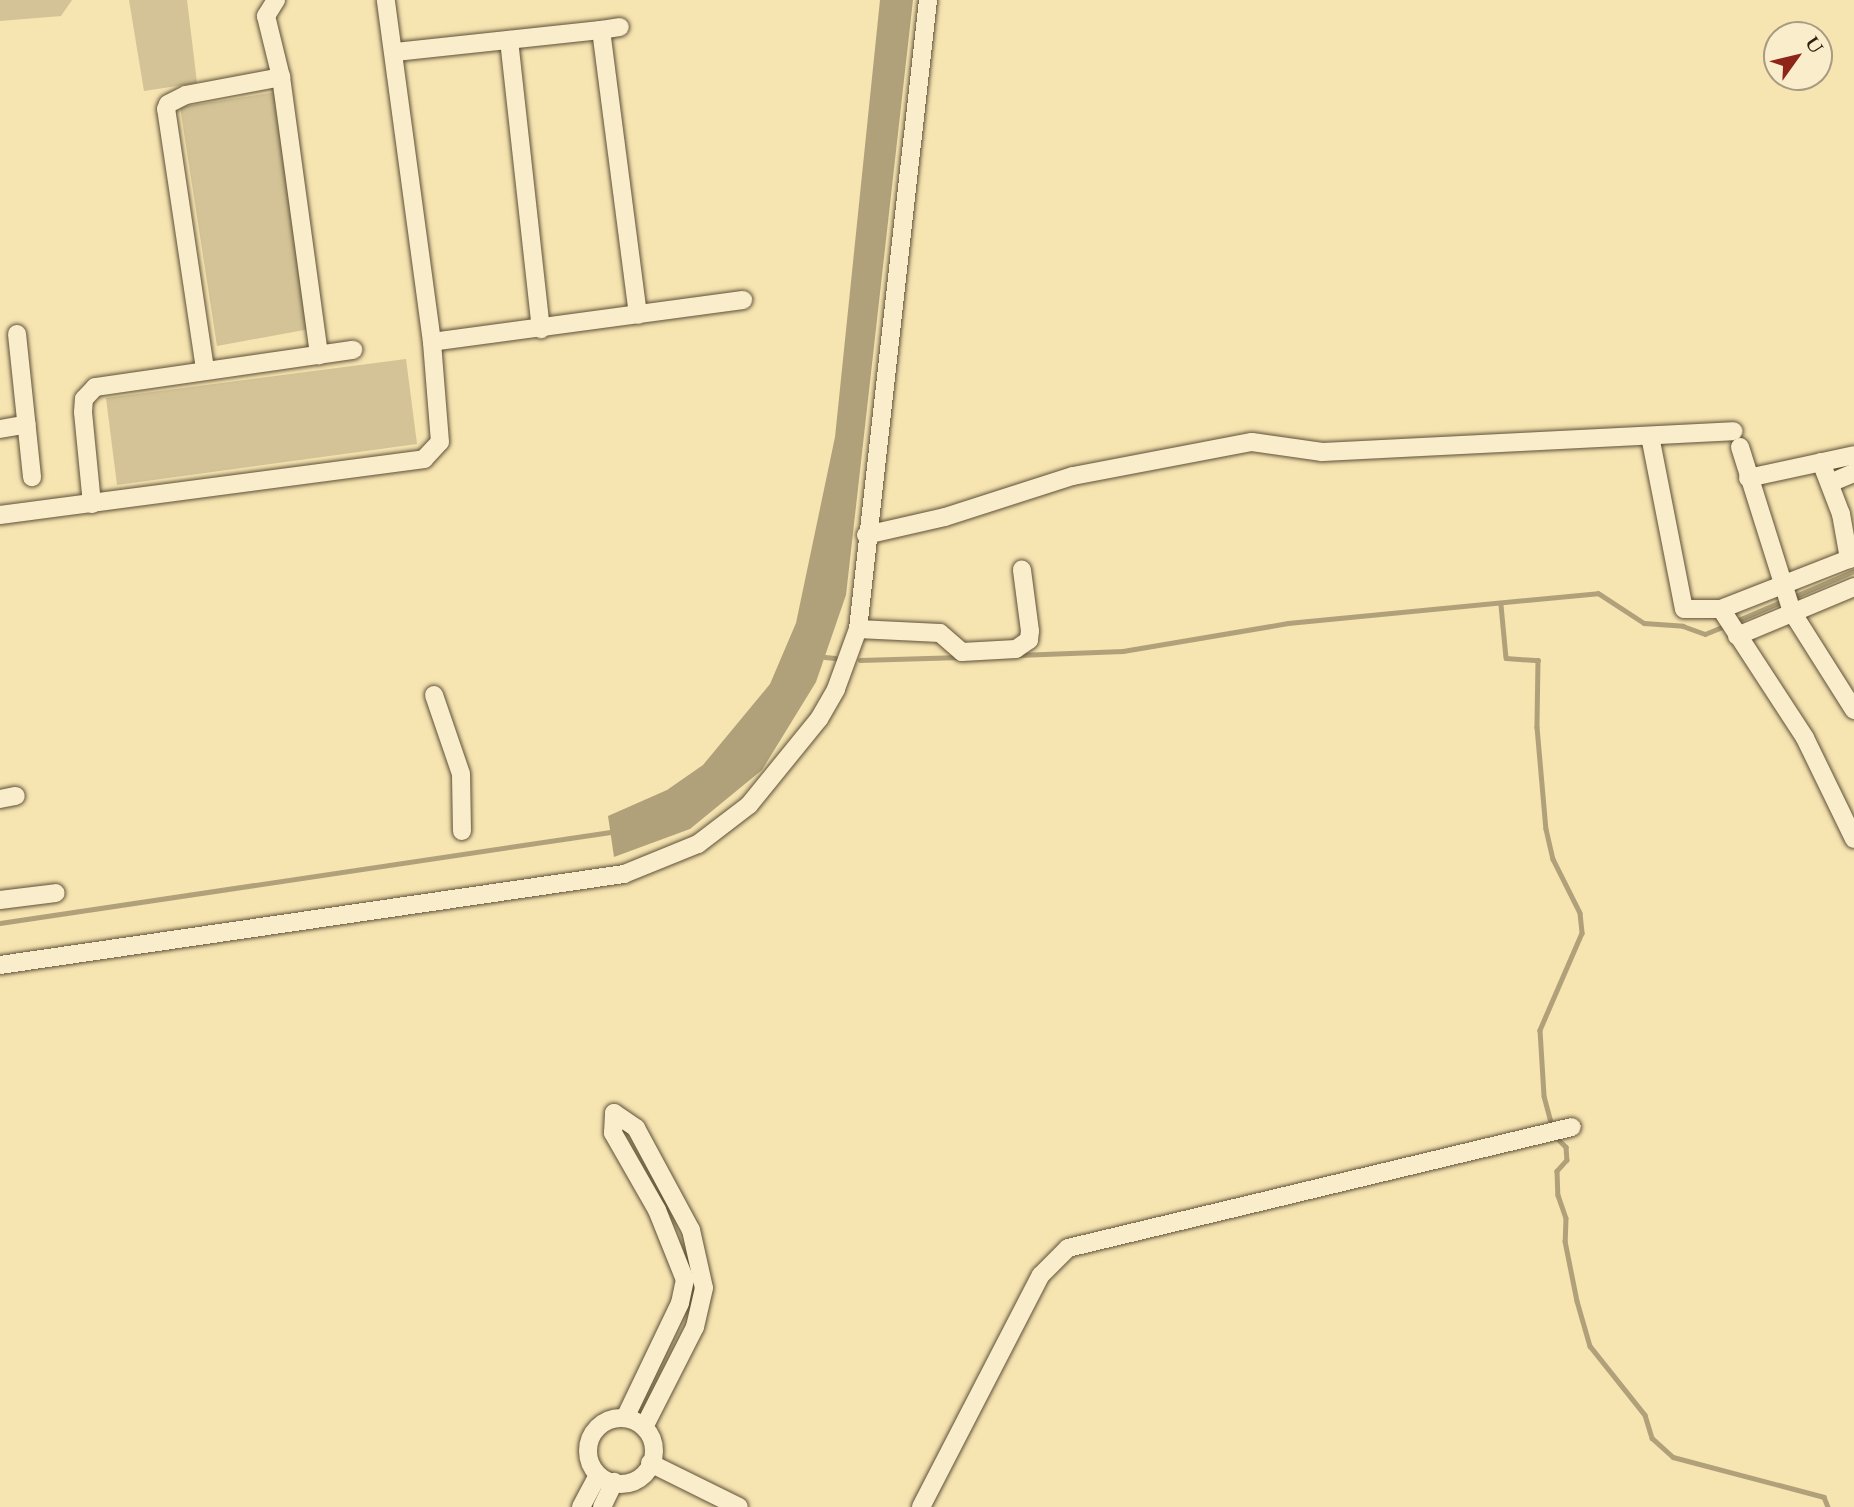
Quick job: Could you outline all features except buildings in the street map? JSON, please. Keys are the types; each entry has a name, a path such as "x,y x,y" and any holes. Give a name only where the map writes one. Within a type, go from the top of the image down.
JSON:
{"street":[{"path":"276,0 266,16 281,77 319,355"},
{"path":"0,515 424,458 440,442 432,342 386,0"},
{"path":"0,965 616,875 672,858 719,830 770,782 819,719 836,689 858,629 866,535 928,0"},
{"path":"395,52 620,27"},
{"path":"601,30 638,314"},
{"path":"509,40 541,329"},
{"path":"205,369 166,109 168,104 186,95 281,77"},
{"path":"432,342 743,300"},
{"path":"17,334 32,477"},
{"path":"92,504 83,412 89,392 103,383 353,350"},
{"path":"0,429 27,424"},
{"path":"866,535 945,517 1073,476 1252,442 1322,452 1650,436 1736,439 1791,612 1854,710"},
{"path":"1650,436 1684,609 1721,608 1852,558 1841,514 1821,461"},
{"path":"1748,478 1854,455"},
{"path":"1830,483 1854,474"},
{"path":"1841,514 1854,530"},
{"path":"858,629 940,633 962,652 1016,649 1028,640 1030,631 1021,570"},
{"path":"1737,636 1854,587"},
{"path":"1721,608 1805,738 1854,839"},
{"path":"434,695 461,774 463,831"},
{"path":"0,900 56,893"},
{"path":"625,1418 680,1303 685,1280 657,1210 613,1133 614,1113 636,1128 691,1230 704,1288 695,1327 644,1427"},
{"path":"922,1507 1041,1275 1068,1248 1572,1127"},
{"path":"581,1507 606,1478 640,1477 650,1463 653,1448 644,1427 625,1418 605,1422 591,1437 589,1457 606,1478 602,1507"},
{"path":"650,1463 739,1507"}],"shaded area":[{"path":"0,0 72,0 61,16 0,21"},
{"path":"129,0 187,0 197,83 144,91"},
{"path":"880,0 913,0 846,595 816,682 762,770 690,829 614,857 608,816 667,790 703,765 770,684 796,623 835,437"},
{"path":"283,91 315,328 217,346 180,107"},
{"path":"406,359 417,444 117,485 106,398"}],"waterway":[{"path":"1791,598 1854,571"},
{"path":"1018,655 1123,651 1288,623 1598,593 1644,623 1683,626 1705,634 1725,626"},
{"path":"1736,621 1783,601"},
{"path":"1501,605 1506,658 1538,660 1537,727 1546,829 1553,859 1580,913 1582,933 1540,1030 1544,1096 1552,1126"},
{"path":"825,657 835,658"},
{"path":"860,660 961,657"},
{"path":"0,923 610,832"},
{"path":"1554,1135 1566,1147 1567,1160 1557,1171 1558,1195 1566,1218 1565,1241 1577,1301 1590,1346 1645,1415 1652,1438 1673,1457 1824,1497 1828,1507"}]}
